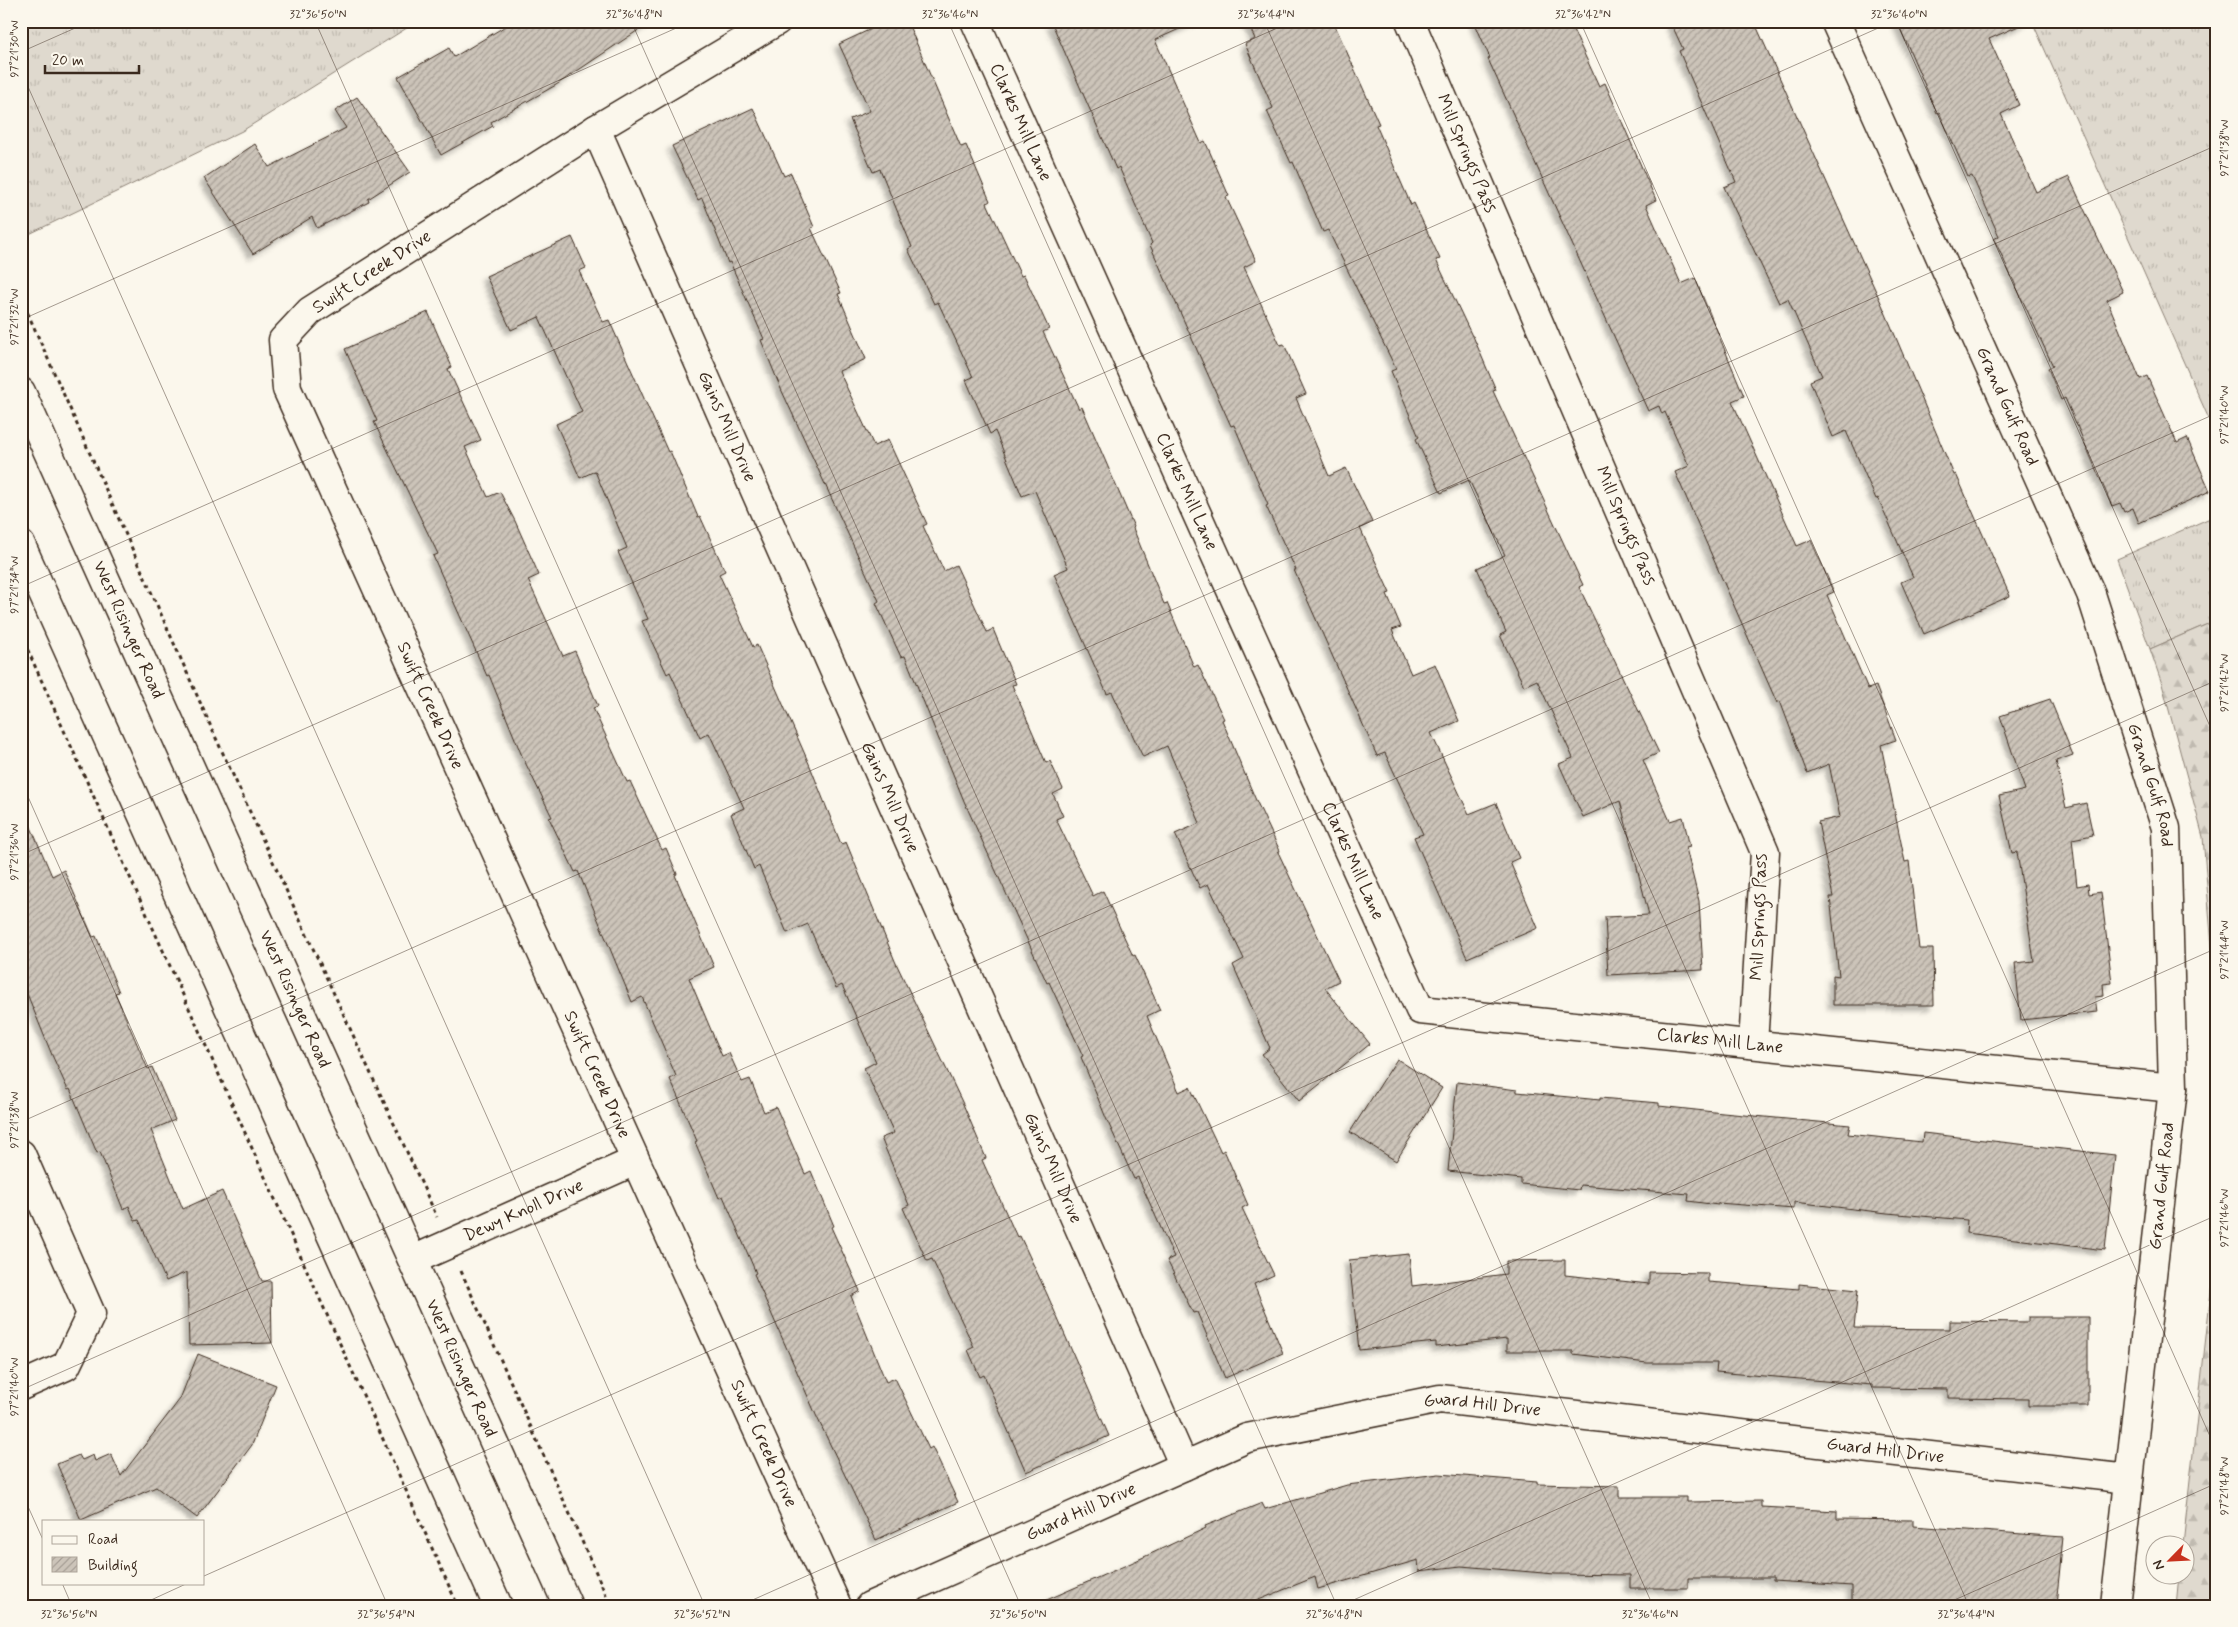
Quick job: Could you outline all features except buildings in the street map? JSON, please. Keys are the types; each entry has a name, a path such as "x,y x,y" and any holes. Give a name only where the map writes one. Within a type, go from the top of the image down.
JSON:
{"street":[{"name":"Swift Creek Drive","path":"777,21 596,129 310,311 282,340 287,389 837,1606"},
{"name":"Clarks Mill Lane","path":"975,21 1420,1010 2173,1088"},
{"name":"Mill Springs Pass","path":"1410,21 1765,852 1753,1044"},
{"name":"Grand Gulf Road","path":"1835,21 2091,594 2166,828 2173,1088 2115,1606"},
{"name":"Gains Mill Drive","path":"596,129 1184,1466"},
{"name":"West Risinger Road","path":"21,392 568,1606"},
{"path":"21,545 498,1606"},
{"path":"21,1154 91,1314 66,1366 21,1386"},
{"name":"Dewy Knoll Drive","path":"413,1260 635,1161"},
{"name":"Guard Hill Drive","path":"870,1606 1247,1438 1440,1399 2129,1479"}],"path":[{"path":"21,298 215,736 449,1244 611,1606"},
{"path":"21,636 458,1606"}],"green space":[{"path":"21,21 418,21 242,131 21,238"},
{"path":"2032,21 2217,21 2217,437"},
{"path":"2217,515 2217,620 2150,649 2117,559"},
{"path":"2217,620 2217,1009 2203,837 2162,684 2150,649"},
{"path":"2217,1237 2217,1606 2176,1606 2178,1584 2196,1584 2196,1534 2184,1534"}]}
